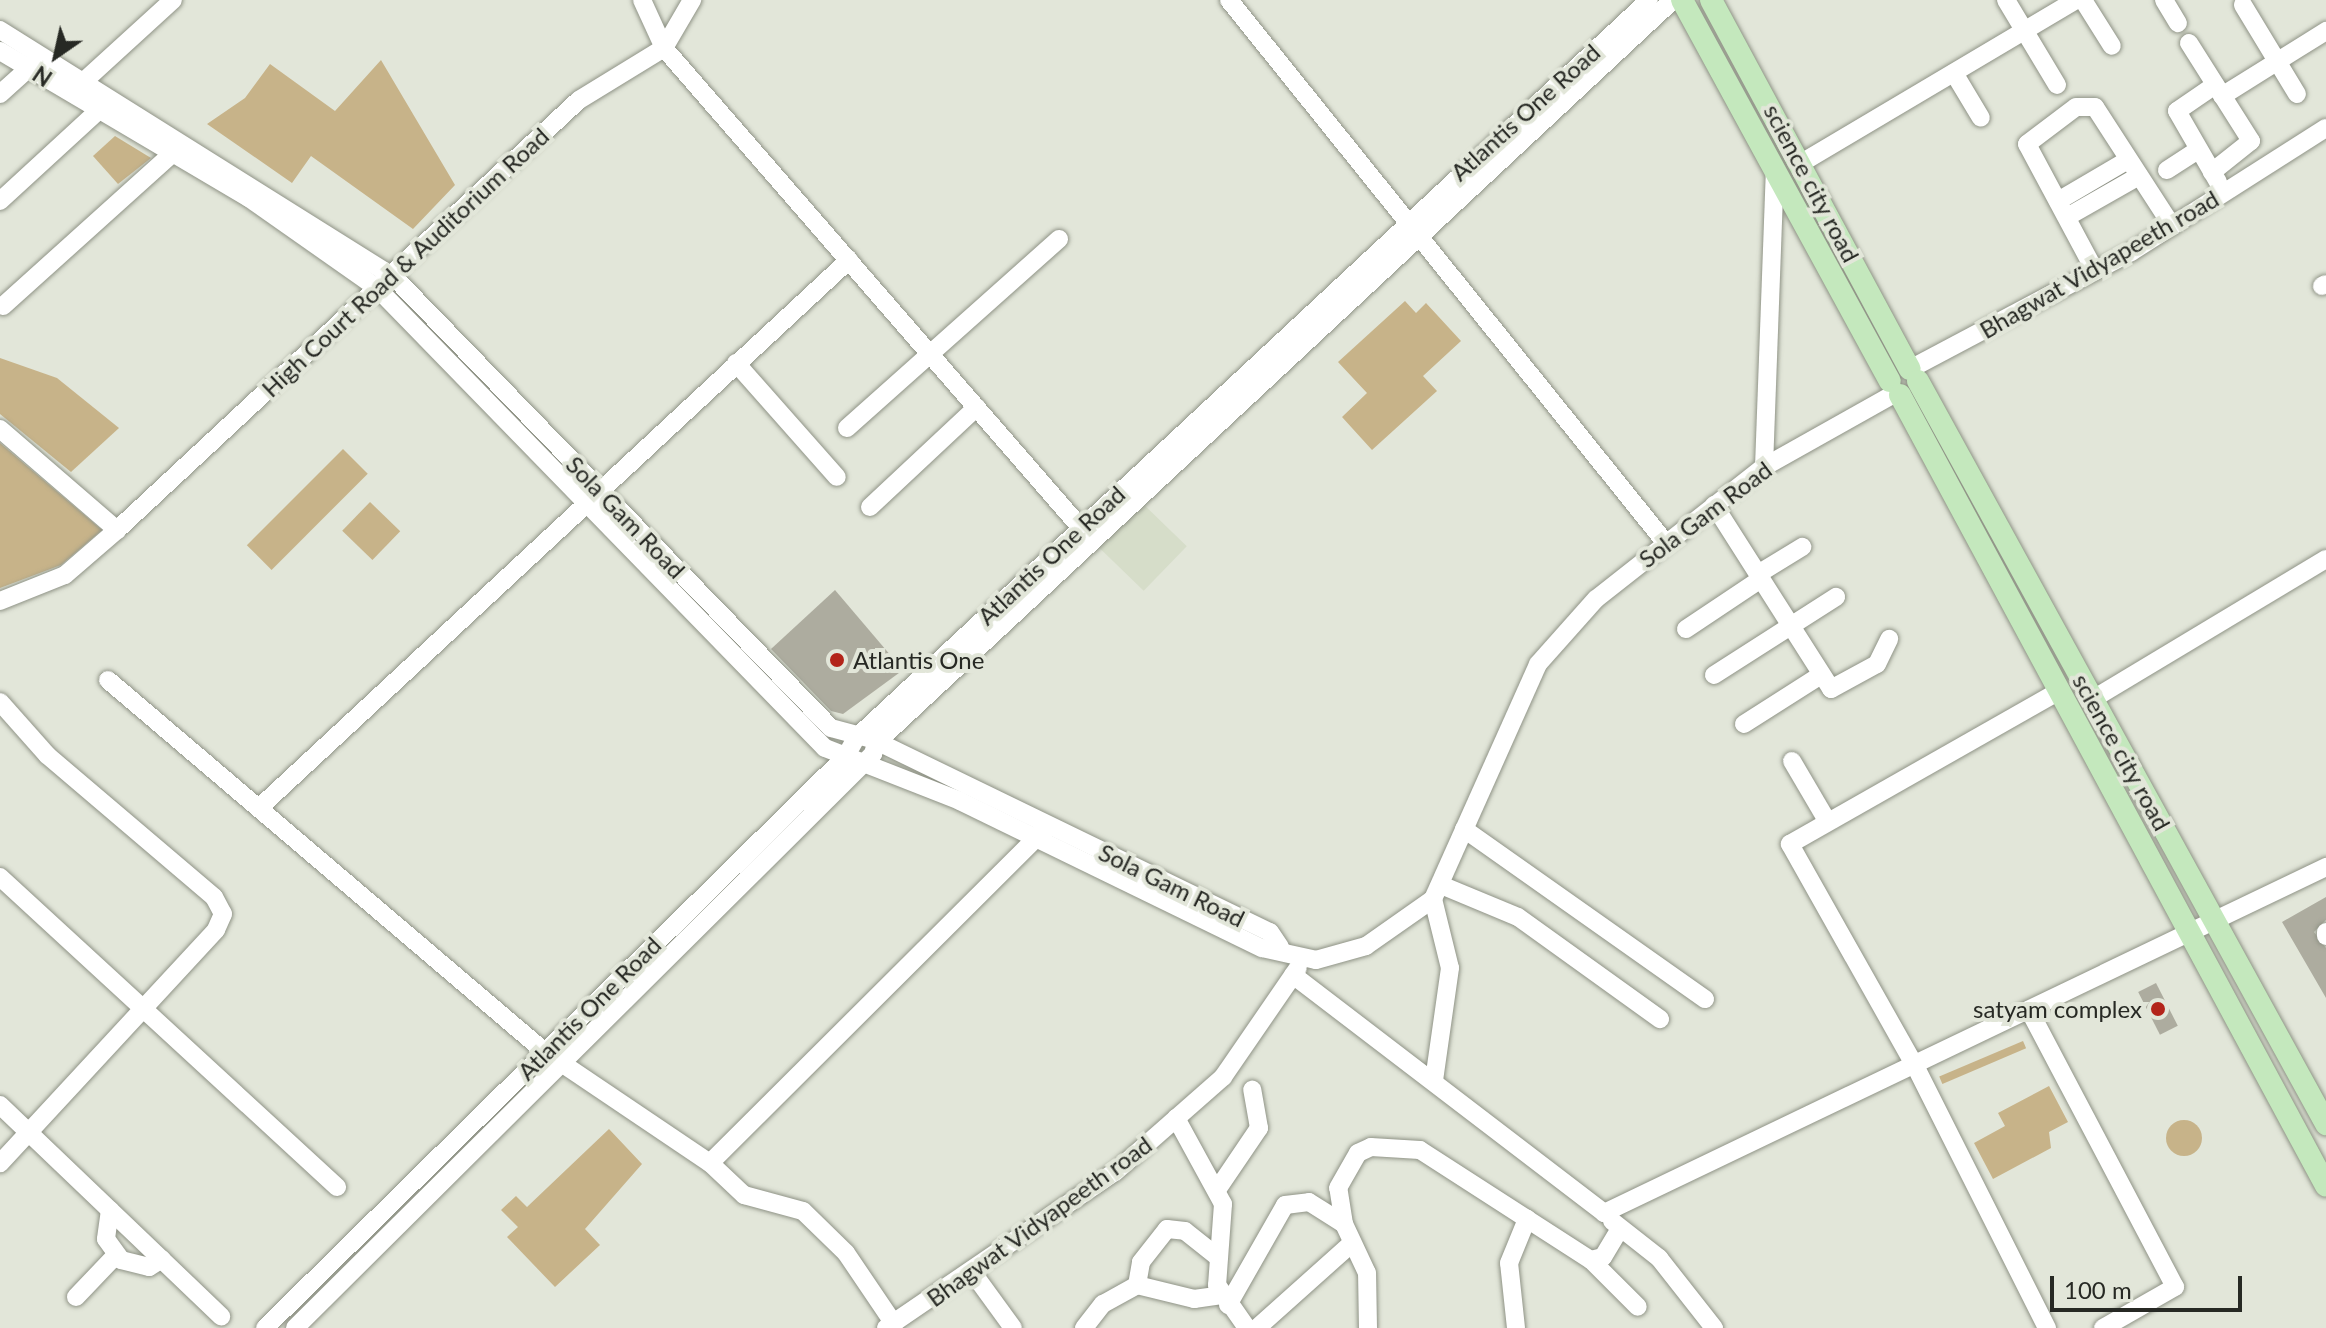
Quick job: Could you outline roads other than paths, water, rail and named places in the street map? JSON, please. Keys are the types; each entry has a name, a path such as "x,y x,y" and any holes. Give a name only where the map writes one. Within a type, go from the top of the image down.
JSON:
{"main road":[{"path":"1682,0 1776,164 2326,1186"},
{"name":"science city road","path":"1711,0 1803,162 1914,375 2326,1124"},
{"path":"1895,389 1912,392 1914,375"}],"street":[{"path":"82,83 173,0"},
{"path":"642,0 664,48 1081,528"},
{"name":"High Court Road & Auditorium Road","path":"0,601 65,575 117,530 377,288 394,277 579,100 664,48 692,0"},
{"path":"1229,0 1425,235 1665,542"},
{"name":"Atlantis One Road","path":"295,1328 563,1064 855,758 856,738 1410,217 1649,0"},
{"name":"Atlantis One Road","path":"265,1328 545,1052 855,758 876,743 1425,235 1673,0"},
{"path":"2006,0 2057,85"},
{"path":"1803,162 2076,0"},
{"path":"2083,0 2112,46"},
{"path":"2164,0 2178,23"},
{"path":"2243,5 2297,94"},
{"name":"Sola Gam Road","path":"0,30 394,277 831,728 876,743 1042,832"},
{"path":"2225,193 2177,111 2278,61 2326,31"},
{"path":"2189,43 2252,146 2212,172"},
{"name":"Sola Gam Road","path":"0,51 335,253 377,288 582,502 825,748 1042,832 1270,932 1280,947 1304,958"},
{"path":"0,94 28,69"},
{"path":"1954,73 1981,118"},
{"path":"2095,271 2027,144 2076,107 2091,102 2172,226"},
{"path":"0,201 99,110"},
{"name":"Bhagwat Vidyapeeth road","path":"1914,375 2172,226 2326,128"},
{"path":"2167,170 2198,150"},
{"path":"3,306 173,153"},
{"path":"1764,467 1776,164"},
{"path":"2063,209 2133,168"},
{"path":"847,428 1059,239"},
{"path":"260,807 582,502 849,260"},
{"path":"736,363 837,477"},
{"name":"Sola Gam Road","path":"1437,892 1546,651 1665,542 1764,467 1895,389"},
{"path":"870,507 977,407"},
{"path":"0,429 117,530"},
{"path":"1714,505 1821,675 1835,689 1877,664 1889,639"},
{"path":"1686,629 1802,547"},
{"path":"2093,699 2326,559"},
{"path":"1714,675 1836,597"},
{"path":"1744,724 1821,675"},
{"path":"108,680 160,731 260,807 545,1052"},
{"path":"2047,1328 1915,1066 1790,844 1826,819 2059,691"},
{"path":"0,702 47,755 219,905 216,930 0,1163"},
{"path":"1792,761 1826,819"},
{"path":"1464,829 1705,999"},
{"path":"710,1163 1042,832"},
{"path":"1604,1213 2191,936 2326,867"},
{"path":"0,877 337,1187"},
{"path":"1304,958 1328,959 1366,946 1437,892"},
{"path":"1437,892 1518,917 1660,1019"},
{"path":"1434,1080 1450,968 1437,892"},
{"name":"Bhagwat Vidyapeeth road","path":"890,1326 973,1273 1115,1172 1223,1077 1304,958"},
{"path":"1293,975 1434,1080 1659,1258 1714,1328"},
{"path":"2029,1010 2175,1287 2170,1296 2103,1328"},
{"path":"563,1064 710,1163 744,1195 803,1211 846,1253 890,1326"},
{"path":"1217,1190 1259,1128 1252,1090"},
{"path":"0,1105 221,1316"},
{"path":"1176,1118 1217,1190 1227,1222 1219,1258 1225,1300 1247,1328"},
{"path":"1368,1328 1367,1273 1344,1224 1341,1177 1358,1153 1389,1143 1420,1150 1591,1260 1638,1307"},
{"path":"1225,1300 1285,1205 1309,1202 1344,1224"},
{"path":"110,1210 106,1239 116,1255 134,1266 162,1259"},
{"path":"1516,1328 1509,1263 1527,1219"},
{"path":"1137,1285 1141,1262 1167,1229 1185,1231 1219,1258"},
{"path":"1591,1260 1603,1257 1620,1229"},
{"path":"1257,1328 1351,1244"},
{"path":"76,1297 116,1255"},
{"path":"973,1273 1013,1328"},
{"path":"1084,1328 1103,1304 1137,1285 1194,1299 1225,1300"}],"place":[{"name":"Atlantis One","path":"837,660"},
{"name":"satyam complex","path":"2158,1009"}]}
